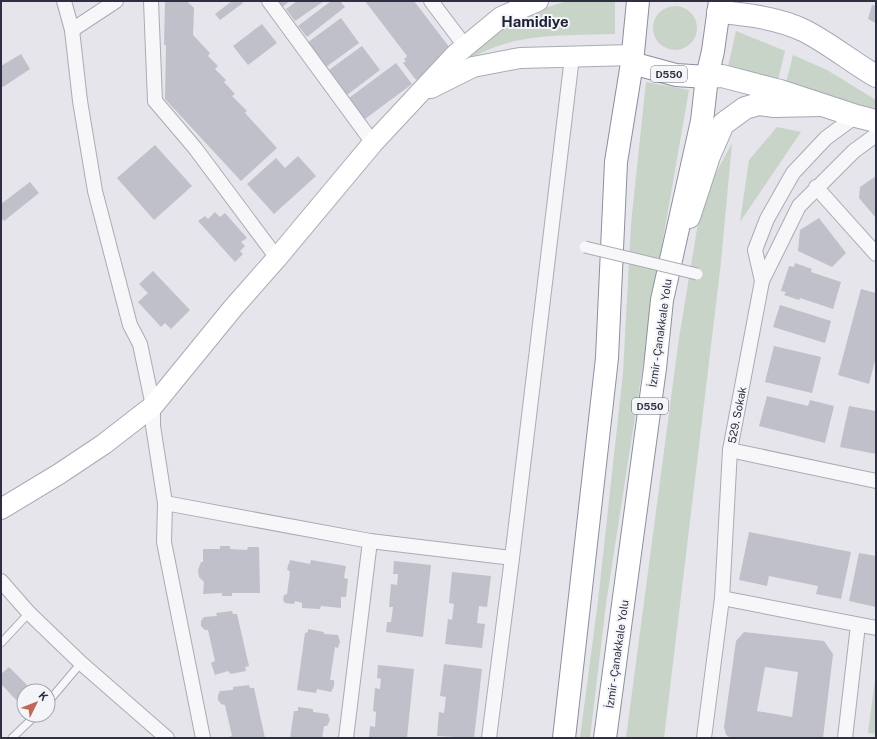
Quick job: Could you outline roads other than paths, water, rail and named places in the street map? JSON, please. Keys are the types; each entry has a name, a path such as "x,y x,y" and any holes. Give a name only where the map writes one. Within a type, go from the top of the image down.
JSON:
{"main road":[{"path":"1,509 60,474 104,444 153,406 194,354 374,143 455,55 501,17 538,1"},
{"path":"565,732 607,358 616,162 632,59 638,1"},
{"path":"761,1 790,25"},
{"path":"717,5 790,25 814,36 876,76"},
{"name":"İzmir - Çanakkale Yolu","path":"606,738 655,368 662,300 702,121 707,77 713,51 717,5"},
{"path":"374,143 432,87 473,67 520,58 572,56 632,59"},
{"name":"D550","path":"632,59 676,75 707,77"},
{"path":"707,77 722,76 780,91 822,106 866,118"},
{"path":"662,300 708,156 723,124 745,108 759,104 774,106 822,106"}],"street":[{"path":"64,1 72,30 80,101 95,191 130,325 140,344 153,406 152,426 165,503 164,542 203,738"},
{"path":"72,30 116,1"},
{"path":"151,1 155,101 195,148 277,258"},
{"path":"269,1 374,143"},
{"path":"431,1 465,46"},
{"path":"488,738 512,558 572,56"},
{"path":"762,281 755,250 770,212 793,173 826,138 866,118"},
{"path":"762,281 799,206 816,187 854,151 876,135"},
{"path":"816,187 876,254"},
{"path":"585,247 697,274"},
{"name":"529. Sokak","path":"762,281 730,450 876,481"},
{"path":"704,738 722,598 730,450"},
{"path":"165,503 370,542 512,558"},
{"path":"346,738 370,542"},
{"path":"1,581 29,613 81,663 167,738"},
{"path":"722,598 876,628"},
{"path":"845,738 858,625"}],"lane":[{"path":"1,643 29,613"},
{"path":"56,693 81,663"},
{"path":"12,738 28,723"}],"district":[{"name":"Hamidiye","path":"535,22"}]}
